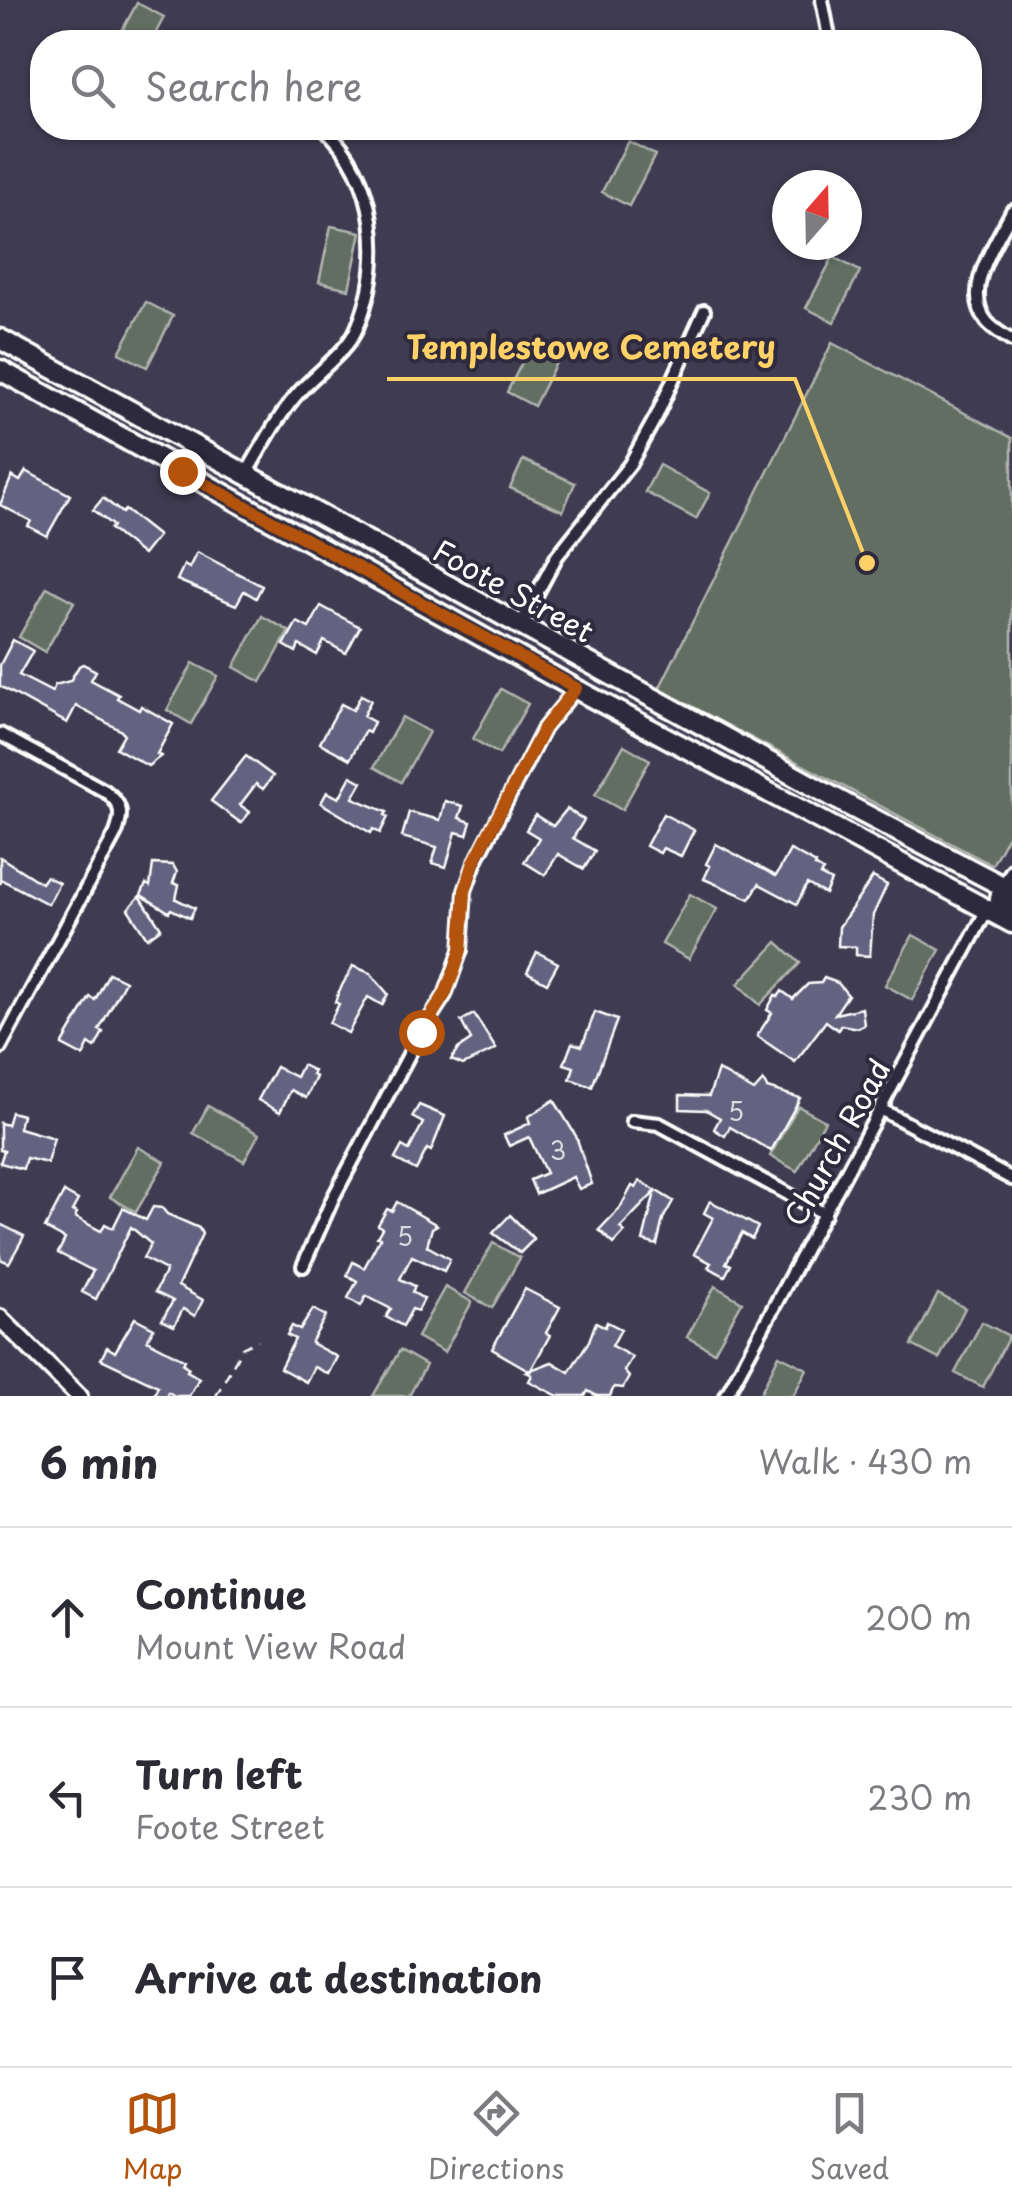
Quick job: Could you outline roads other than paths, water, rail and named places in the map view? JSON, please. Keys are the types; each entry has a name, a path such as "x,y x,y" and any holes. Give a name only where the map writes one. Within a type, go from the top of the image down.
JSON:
{"main road":[{"name":"Foote Street","path":"0,339 853,808 1009,882"},
{"name":"Foote Street","path":"0,370 1012,924"},
{"path":"387,585 401,559"},
{"path":"1009,882 1000,899 1012,907"}],"street":[{"path":"822,0 828,30"},
{"path":"246,474 274,425 300,391 357,330 366,298 374,236 369,203 358,172 338,140"},
{"path":"1012,212 979,280 977,302 987,322 1012,342"},
{"path":"520,625 557,556 630,464 704,311"},
{"path":"303,1266 342,1181 445,994 461,950 465,891 474,862 544,728 576,688"},
{"path":"0,734 105,791 118,803 122,815 116,833 0,1048"},
{"name":"Church Road","path":"726,1396 988,910"},
{"path":"882,1110 1012,1179"},
{"path":"632,1121 659,1124 824,1214"},
{"path":"0,1318 79,1396"}],"place":[{"name":"Templestowe Cemetery","path":"867,563"}]}
